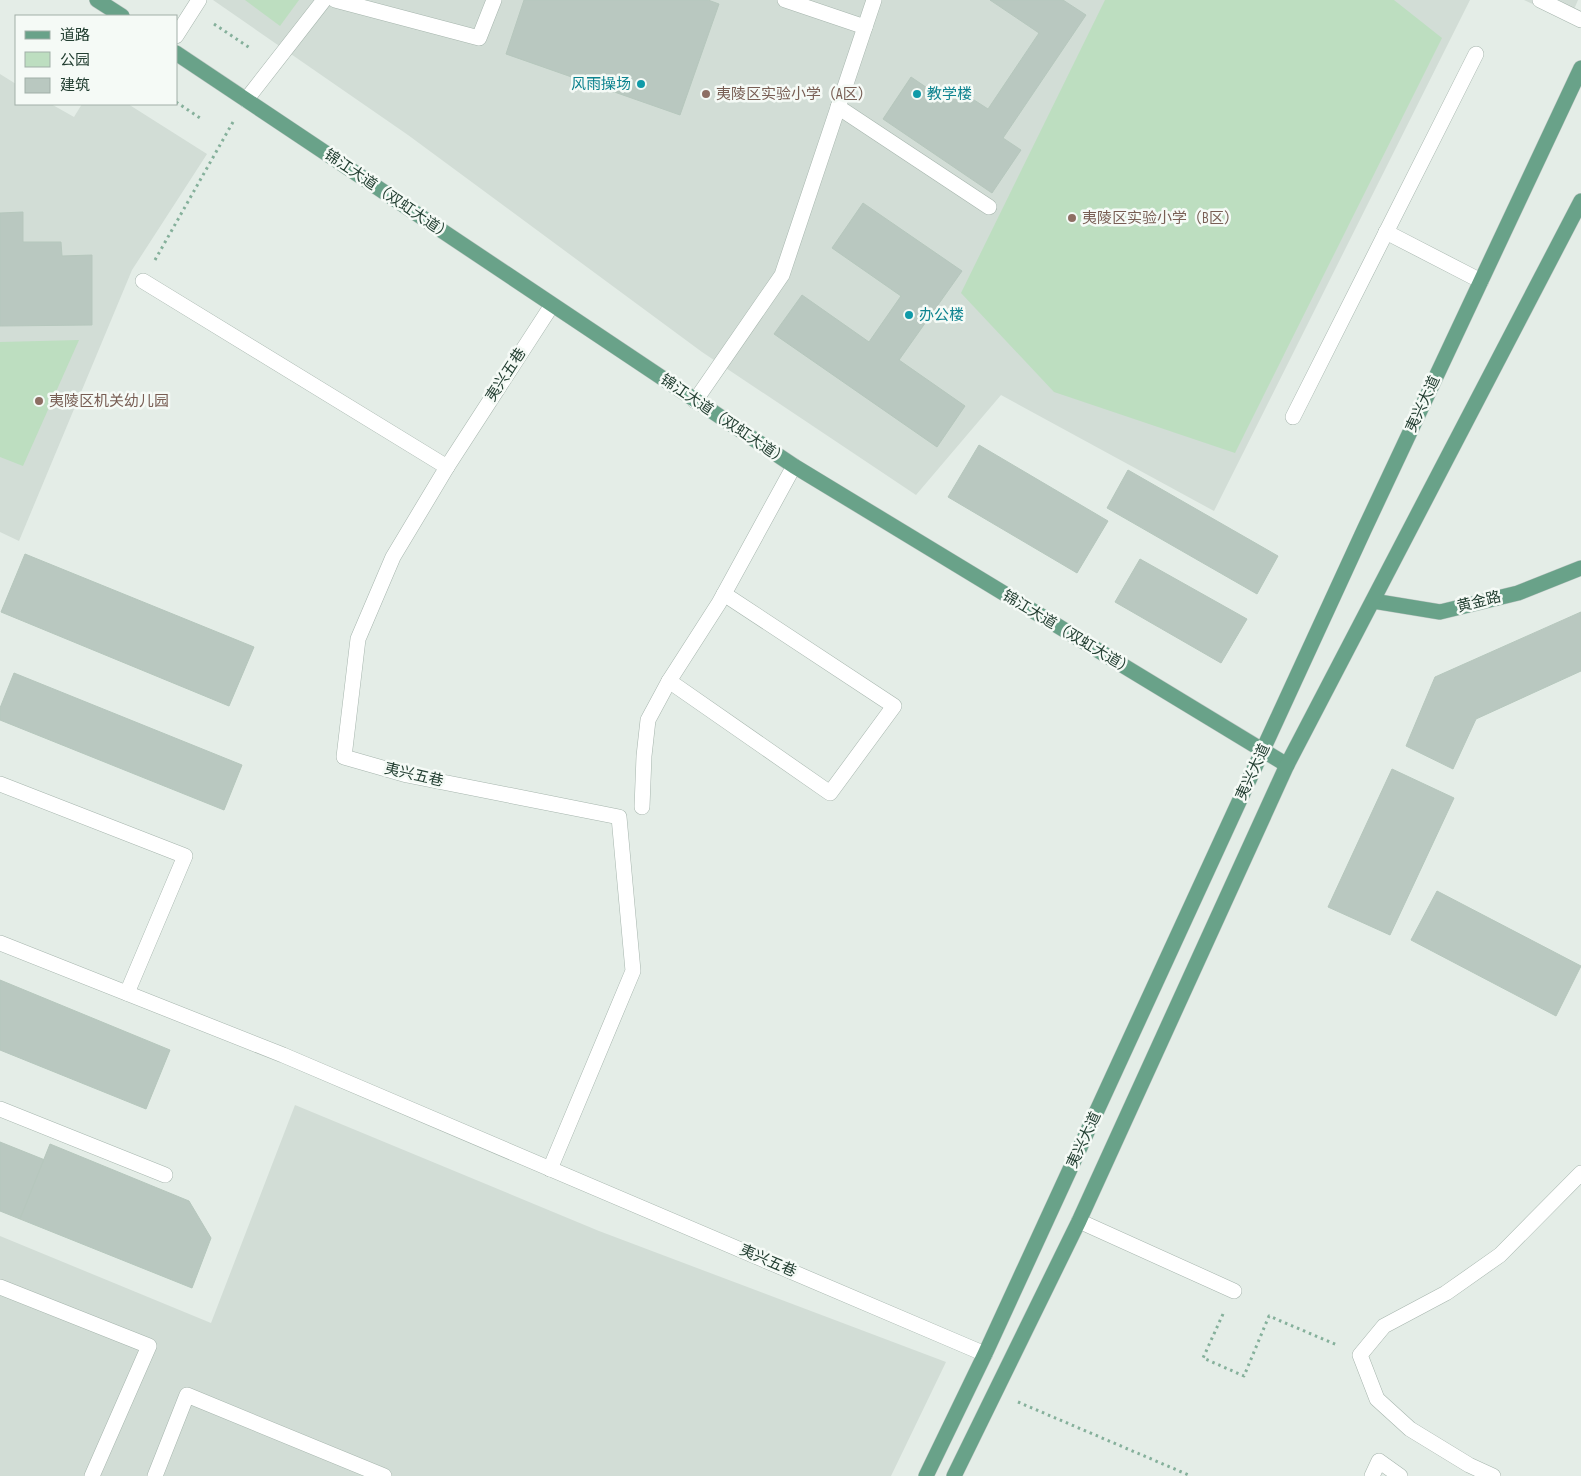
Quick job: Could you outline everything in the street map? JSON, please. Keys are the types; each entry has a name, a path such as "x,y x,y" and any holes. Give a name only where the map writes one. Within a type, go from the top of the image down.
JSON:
{"main road":[{"path":"97,0 120,15"},
{"name":"锦江大道（双虹大道）","path":"178,53 694,401 794,466 1286,765"},
{"name":"夷兴大道","path":"926,1476 985,1354 1364,530 1581,68"},
{"name":"夷兴大道","path":"954,1476 1079,1221 1286,765 1581,201"},
{"name":"黄金路","path":"1373,601 1440,612 1518,593 1581,568"}],"street":[{"path":"178,33 199,0"},
{"path":"246,100 324,0"},
{"path":"335,0 479,38 494,0"},
{"path":"785,0 865,27"},
{"path":"694,401 782,275 874,0"},
{"path":"1540,0 1581,20"},
{"path":"1293,417 1476,54"},
{"path":"838,108 989,207"},
{"path":"1386,232 1481,280"},
{"path":"142,281 447,467"},
{"name":"夷兴五巷","path":"550,1169 633,971 619,817 407,775 344,757 358,639 393,557 447,467 552,304"},
{"path":"642,807 644,756 648,720 668,681 724,594 794,466"},
{"path":"668,681 830,792 894,706 724,594"},
{"path":"0,784 185,856 127,993"},
{"name":"夷兴五巷","path":"0,943 283,1055 985,1354"},
{"path":"0,1109 165,1176"},
{"path":"1493,1476 1469,1465 1410,1429 1377,1399 1360,1355 1384,1326 1446,1293 1500,1255 1581,1173"},
{"path":"1079,1221 1234,1290"},
{"path":"0,1287 149,1346 92,1476"},
{"path":"155,1476 187,1396 384,1476"},
{"path":"1372,1476 1379,1461 1400,1476"}],"path":[{"path":"212,23 250,48"},
{"path":"142,281 246,100"},
{"path":"178,103 200,118"},
{"path":"1234,1290 1203,1358 1244,1376 1269,1316 1360,1355"},
{"path":"994,1392 1190,1476"}],"shaded area":[{"name":"夷陵区实验小学（B区）","path":"213,0 1470,0 1214,511 1001,395 916,495 702,352 408,135"},
{"path":"1524,0 1578,0 1569,21"},
{"path":"0,74 15,83 15,105 53,105 74,117 81,105 130,105 207,154 132,270 19,541 0,532"},
{"path":"295,1105 599,1231 946,1362 891,1476 0,1476 0,1236 211,1323"}],"green space":[{"path":"245,0 299,0 280,26"},
{"path":"1105,0 1394,0 1442,38 1235,453 1054,392 961,293"},
{"path":"79,340 23,466 0,457 0,342"}],"building":[{"name":"风雨操场","path":"524,0 708,0 719,4 680,115 506,54"},
{"name":"教学楼","path":"990,0 1063,0 1086,15 1003,138 1021,150 992,193 883,119 911,77 945,100 954,87 988,109 1039,33"},
{"name":"办公楼","path":"863,203 962,271 899,360 965,406 937,447 774,334 802,295 869,342 901,296 832,248"},
{"path":"23,212 23,242 61,242 62,256 92,255 92,325 0,326 0,213"},
{"path":"979,445 1108,521 1077,573 948,497"},
{"path":"1128,470 1278,556 1257,594 1107,508"},
{"path":"25,554 254,647 229,706 1,612"},
{"path":"1140,559 1247,619 1221,663 1115,602"},
{"path":"1581,612 1581,671 1476,719 1453,769 1406,746 1435,677"},
{"path":"14,673 242,765 224,810 0,720 0,708"},
{"path":"1392,769 1454,798 1390,935 1328,907"},
{"path":"1437,891 1581,966 1556,1016 1411,940"},
{"path":"0,980 170,1050 146,1109 0,1050"},
{"path":"0,1142 45,1160 20,1219 0,1211"},
{"path":"50,1144 189,1201 211,1238 192,1288 20,1219"}],"place":[{"name":"风雨操场","path":"641,84"},
{"name":"夷陵区实验小学（A区）","path":"706,94"},
{"name":"教学楼","path":"917,94"},
{"name":"夷陵区实验小学（B区）","path":"1072,218"},
{"name":"办公楼","path":"909,315"},
{"name":"夷陵区机关幼儿园","path":"39,401"}]}
